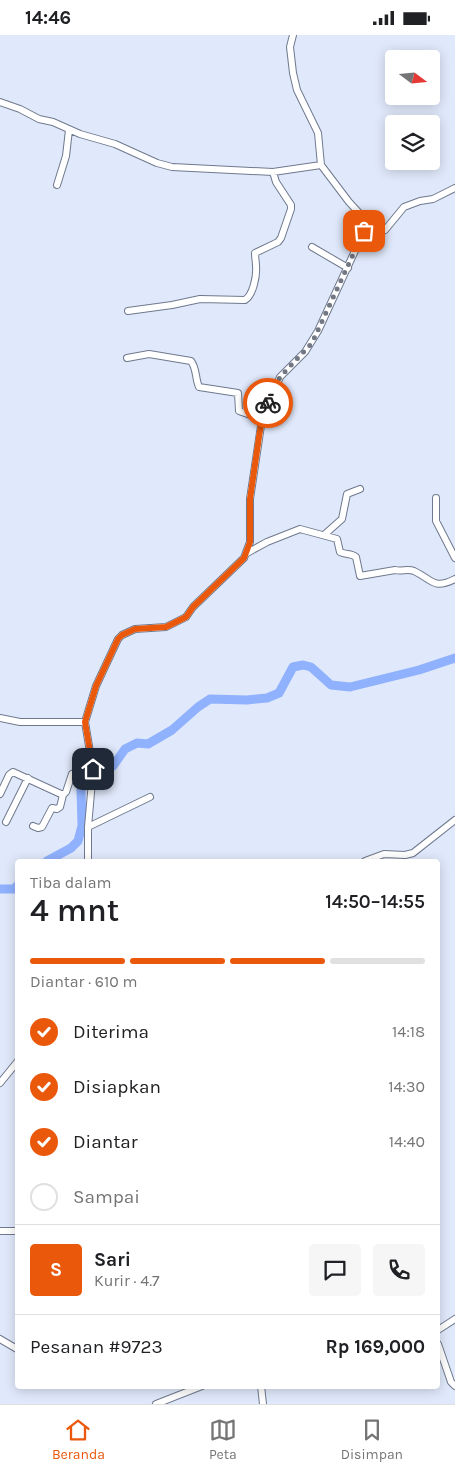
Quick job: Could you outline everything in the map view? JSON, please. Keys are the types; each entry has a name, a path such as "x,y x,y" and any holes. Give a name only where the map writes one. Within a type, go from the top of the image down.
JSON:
{"street":[{"path":"88,859 88,827 93,779 85,722 96,686 118,639 122,635 135,629 166,627 186,617 193,607 240,563 247,553 250,542 250,499 262,419 280,377 312,343 366,227 361,215 321,165 318,133 297,90 293,73 290,47 293,35"},
{"path":"0,101 39,119 52,122 157,163 172,167 273,173 321,165"},
{"path":"57,185 64,164 69,130"},
{"path":"128,311 200,299 245,301 248,299 256,269 255,253 278,242 282,238 292,208 276,182 273,173"},
{"path":"366,227 380,231 385,230 404,207 433,199 455,188"},
{"path":"312,247 348,268"},
{"path":"127,358 149,354 192,361 195,366 196,381 199,387 238,393 238,409 262,419"},
{"path":"324,535 342,519 347,494 360,489"},
{"path":"436,498 436,521 455,558"},
{"path":"247,553 298,529 337,539 340,552 352,554 356,557 360,577 405,569 414,571 438,585 455,579"},
{"path":"0,719 20,722 85,722"},
{"path":"33,826 42,827 52,808 57,809 60,807 72,774 92,767"},
{"path":"0,794 11,773 17,773 63,795"},
{"path":"6,822 28,778"},
{"path":"88,827 150,797"},
{"path":"370,859 384,854 405,855 413,853 455,820"},
{"path":"0,1083 15,1065"},
{"path":"0,1231 15,1231"},
{"path":"440,1329 455,1319"},
{"path":"0,1339 15,1348"},
{"path":"440,1350 451,1382 455,1386"},
{"path":"156,1404 194,1389"},
{"path":"261,1389 263,1404"}],"waterway":[{"path":"51,859 71,848 78,841 82,826 81,790 87,776 113,766 125,749 137,743 148,744 172,730 210,699 247,700 267,698 279,693 293,667 303,665 311,667 331,685 350,687 419,670 455,658"},
{"path":"0,889 15,888"}],"way so far":[{"path":"268,403 280,377 312,343 364,231"}],"route":[{"path":"93,769 85,722 96,686 118,639 135,629 166,627 186,617 193,607 240,563 247,553 250,542 250,499 262,419 268,403"}]}
